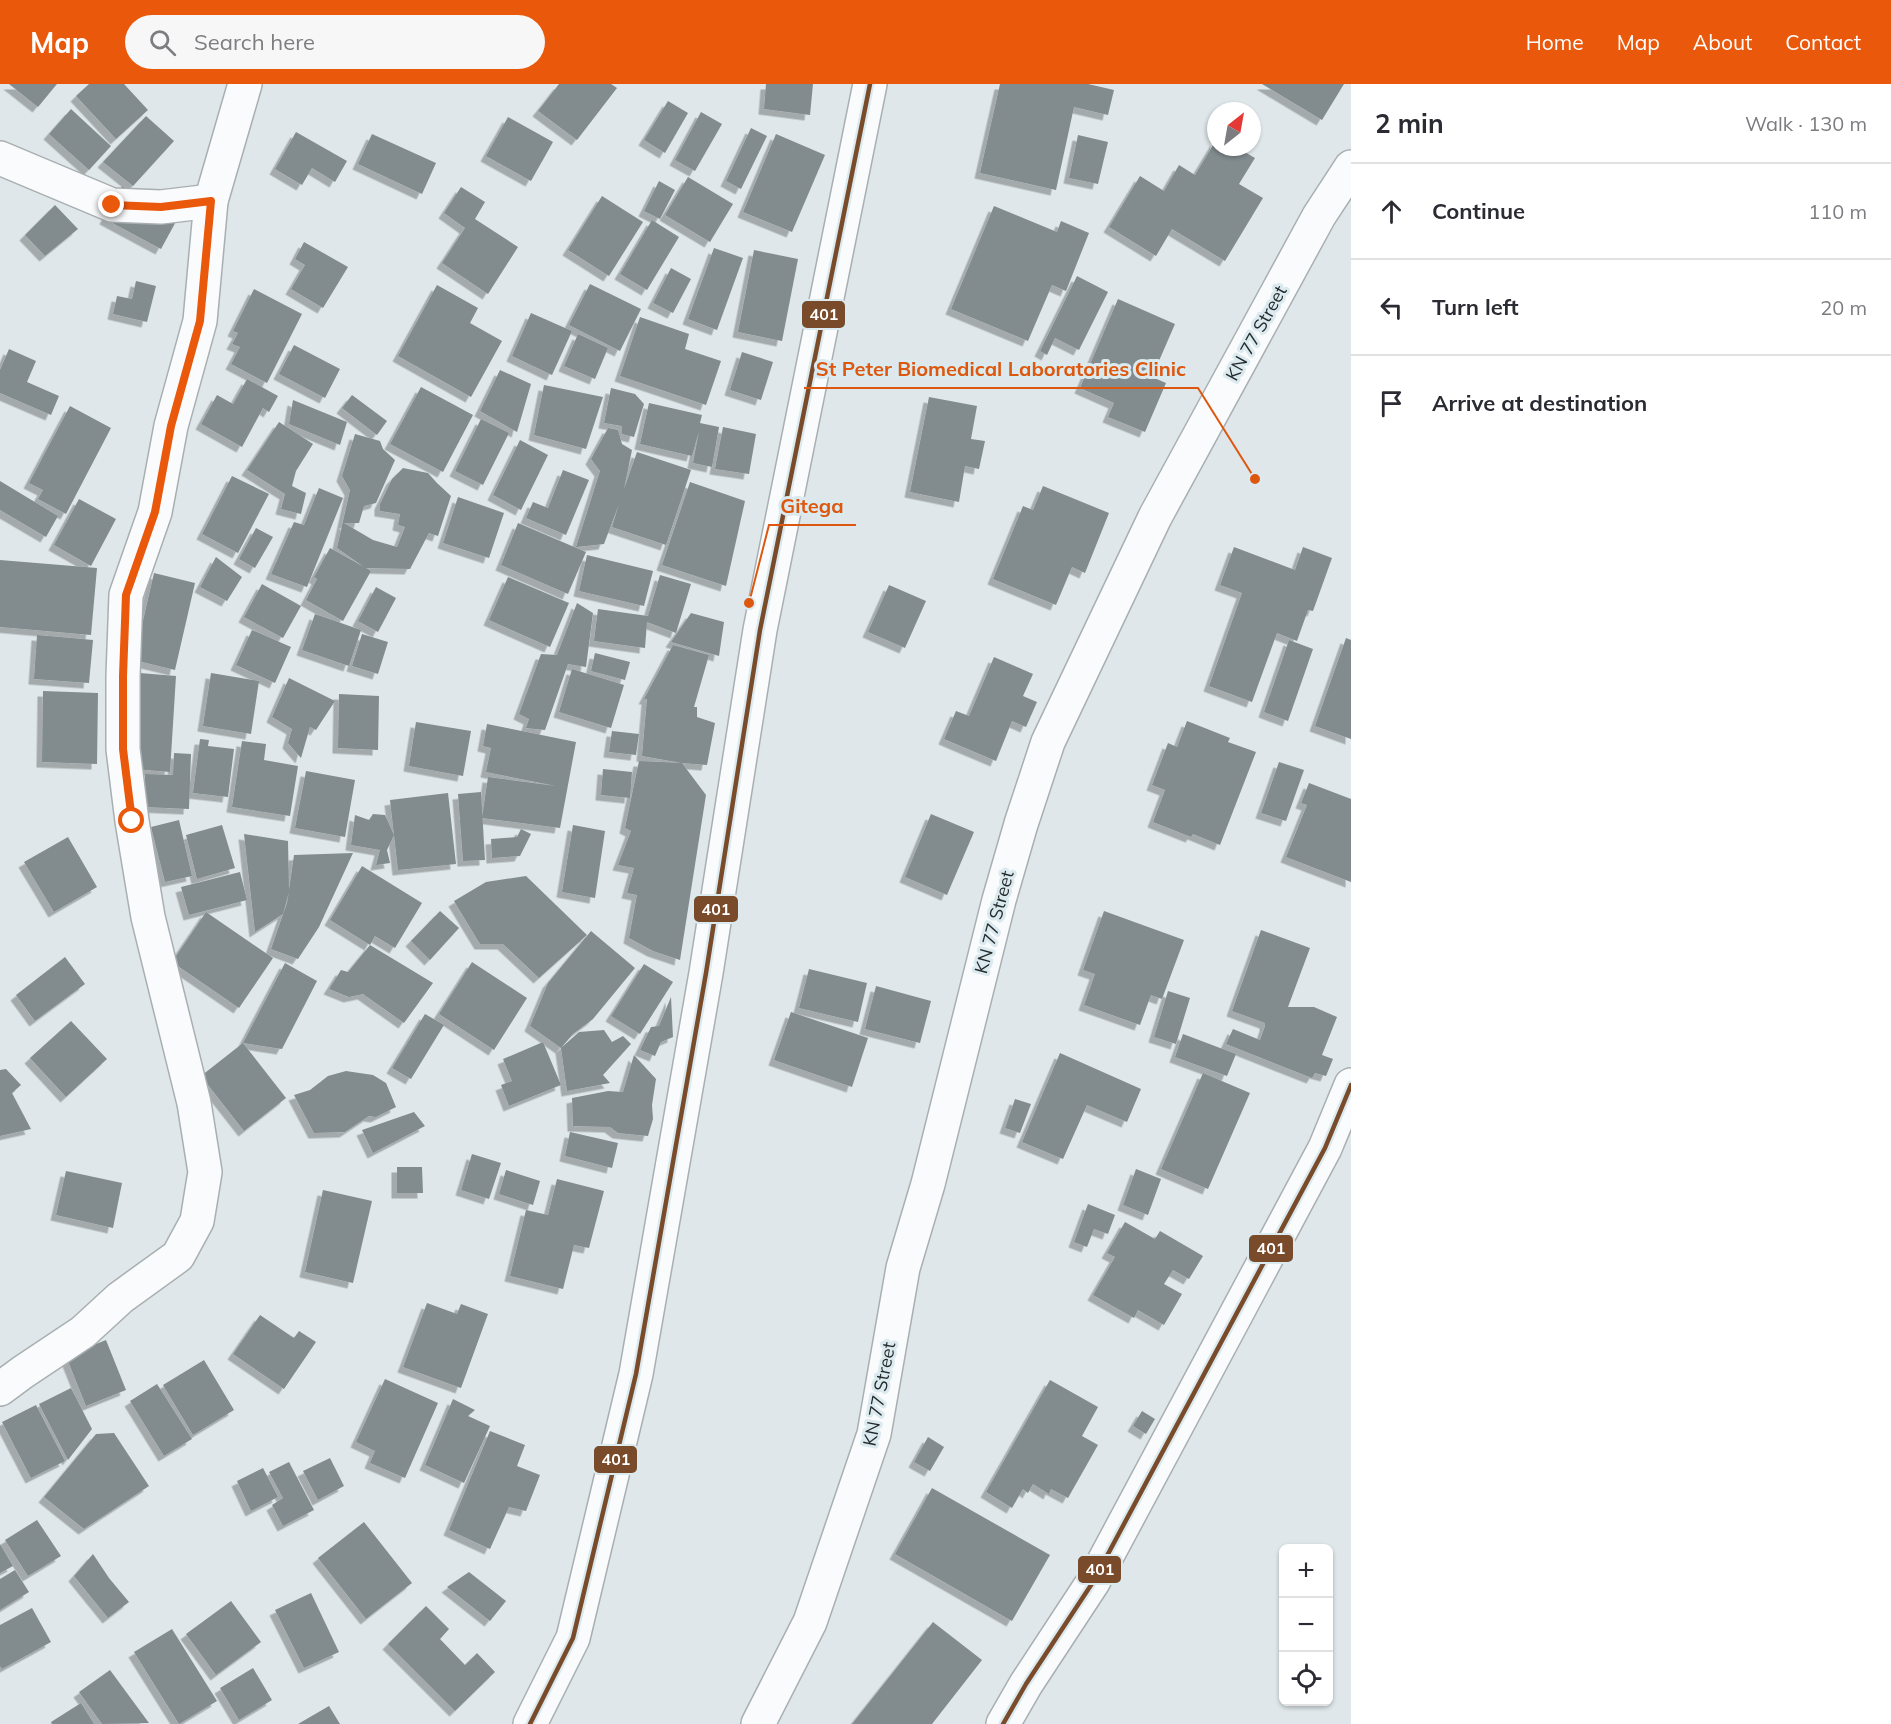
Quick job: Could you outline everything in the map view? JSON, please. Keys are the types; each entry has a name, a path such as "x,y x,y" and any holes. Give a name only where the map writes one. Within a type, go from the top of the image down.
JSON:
{"street":[{"path":"0,1389 83,1332 120,1298 178,1256 197,1221 205,1172 194,1103 148,916 123,749 126,595 155,512 171,426 200,321 211,201 245,84"},
{"path":"530,1724 573,1638 636,1374 708,961 760,630 870,84"},
{"path":"0,158 112,205 161,207 211,201"},
{"name":"KN 77 Street","path":"758,1724 810,1622 874,1434 903,1268 928,1184 999,900 1048,742 1155,516 1319,216 1351,167"},
{"path":"1003,1724 1026,1684 1093,1582 1325,1148 1351,1085"}],"building":[{"path":"9,84 57,84 38,107"},
{"path":"89,84 124,84 148,110 116,139 76,96"},
{"path":"559,84 611,84 617,88 577,140 538,111"},
{"path":"766,84 813,84 810,115 764,109"},
{"path":"1000,84 1088,84 1114,90 1108,115 1074,107 1056,190 980,173"},
{"path":"1262,84 1344,84 1322,120"},
{"path":"668,101 688,113 665,153 644,140"},
{"path":"71,109 111,146 89,170 49,134"},
{"path":"701,112 722,124 695,171 675,160"},
{"path":"146,116 174,141 133,186 103,162"},
{"path":"508,117 553,142 531,181 486,156"},
{"path":"751,128 767,136 741,189 726,181"},
{"path":"296,132 347,161 335,182 312,168 302,185 275,169"},
{"path":"372,134 436,163 422,194 358,164"},
{"path":"776,134 825,155 792,232 743,212"},
{"path":"1078,135 1108,142 1098,184 1069,178"},
{"path":"1207,155 1255,158 1239,184 1263,198 1225,261 1172,229 1156,256 1109,227 1140,176 1164,191 1179,165 1195,175"},
{"path":"688,177 733,204 710,242 665,215"},
{"path":"659,181 675,190 660,219 644,211"},
{"path":"122,186 179,216 161,249 105,219"},
{"path":"461,187 485,202 475,219 518,247 488,294 442,263 465,228 444,213"},
{"path":"602,196 643,222 609,276 568,250"},
{"path":"55,205 78,229 45,256 25,235"},
{"path":"994,206 1057,232 1061,221 1089,233 1066,291 1052,285 1028,341 951,309"},
{"path":"652,220 679,237 647,290 620,274"},
{"path":"304,242 348,267 323,308 291,289 305,265 295,259"},
{"path":"714,248 743,258 717,330 688,319"},
{"path":"754,250 798,259 782,341 738,332"},
{"path":"671,268 691,279 673,313 653,303"},
{"path":"1077,276 1108,292 1079,350 1055,338 1047,355 1040,351"},
{"path":"136,281 156,286 147,322 113,314 117,296 132,299"},
{"path":"590,284 641,309 620,351 569,325"},
{"path":"437,285 478,308 470,323 502,341 471,397 398,356"},
{"path":"254,289 302,314 267,383 231,364 240,347 232,344 238,333 233,331"},
{"path":"1118,299 1175,324 1152,377 1166,383 1145,432 1108,417 1114,403 1080,388"},
{"path":"531,313 572,331 552,375 512,356"},
{"path":"640,317 689,334 685,349 721,361 706,405 620,376"},
{"path":"578,334 608,348 595,379 564,366"},
{"path":"294,345 340,369 325,398 279,374"},
{"path":"9,349 36,361 27,382 59,396 51,415 0,393 0,370"},
{"path":"742,352 773,362 761,400 730,390"},
{"path":"500,370 531,384 517,432 480,411"},
{"path":"247,379 278,396 269,412 263,408 242,447 201,424 217,395 233,404"},
{"path":"544,385 603,397 586,449 534,435"},
{"path":"421,387 473,415 443,472 390,444"},
{"path":"611,388 635,394 644,404 634,437 622,434 622,426 604,423"},
{"path":"352,395 387,421 377,435 342,408"},
{"path":"929,397 977,406 971,439 985,441 979,469 965,466 959,502 910,492"},
{"path":"293,400 347,422 340,445 289,424"},
{"path":"649,403 702,415 700,423 719,427 712,467 693,463 699,431 692,456 640,444"},
{"path":"70,406 111,428 66,514 38,499 43,490 29,483"},
{"path":"481,419 509,433 483,485 455,471"},
{"path":"279,422 313,444 296,471 292,486 306,493 301,514 281,509 285,494 247,470"},
{"path":"723,427 756,434 749,474 715,469"},
{"path":"608,428 618,430 622,444 632,450 624,489 637,452 691,470 666,545 612,527 619,504 604,544 576,547 600,471 591,459"},
{"path":"355,434 380,441 383,449 395,460 376,503 364,506 359,523 344,523 373,540 397,547 405,527 398,525 400,514 380,511 380,504 392,479 403,468 428,473 451,496 438,536 429,533 410,569 366,568 371,571 343,621 306,600 317,579 314,577 330,548 364,567 337,548 350,490 342,476"},
{"path":"520,440 548,455 521,510 493,495"},
{"path":"563,470 589,480 566,535 526,518 533,502 548,508"},
{"path":"232,476 269,494 238,553 202,534"},
{"path":"0,481 58,516 46,537 0,510"},
{"path":"690,482 745,501 726,586 662,565"},
{"path":"1043,486 1109,513 1085,573 1072,567 1056,605 993,579 1023,506 1033,510"},
{"path":"319,488 343,498 307,587 271,574 294,522 304,525"},
{"path":"458,497 504,513 489,558 443,543"},
{"path":"79,499 116,519 91,566 54,545"},
{"path":"518,523 586,552 568,594 501,565"},
{"path":"256,528 273,537 255,568 239,559"},
{"path":"1234,547 1295,570 1303,547 1332,558 1313,611 1308,610 1297,641 1277,633 1252,702 1209,686 1242,593 1220,585"},
{"path":"587,555 653,571 644,606 579,591"},
{"path":"216,557 242,577 227,601 200,587"},
{"path":"0,560 97,568 91,635 0,627"},
{"path":"154,573 195,583 175,670 134,660"},
{"path":"660,575 691,584 676,633 647,622 645,648 594,641 598,609 648,616"},
{"path":"508,577 569,603 550,647 489,620"},
{"path":"262,584 301,606 283,638 244,617"},
{"path":"889,585 926,601 905,648 868,632"},
{"path":"376,587 396,598 378,632 358,621"},
{"path":"577,603 593,613 586,667 568,664 545,730 526,728 529,719 519,714 541,654 557,655"},
{"path":"691,613 724,622 719,656 671,642"},
{"path":"315,614 361,630 349,666 302,650"},
{"path":"252,630 291,647 275,683 236,665"},
{"path":"362,634 388,642 378,674 352,666"},
{"path":"37,635 93,640 89,683 34,679"},
{"path":"1346,638 1351,640 1351,739 1315,726"},
{"path":"1289,640 1313,649 1288,721 1264,712"},
{"path":"673,645 709,655 694,707 697,707 697,717 715,723 707,765 642,756 647,699 644,699"},
{"path":"595,653 630,662 625,680 591,671"},
{"path":"994,657 1033,674 1023,696 1037,702 1026,727 1012,721 996,761 944,739 956,711 969,716"},
{"path":"572,669 624,685 611,728 559,712"},
{"path":"140,673 176,676 170,772 135,769"},
{"path":"211,673 259,681 251,734 203,726"},
{"path":"289,678 335,701 316,730 310,727 301,758 288,743 292,729 272,717"},
{"path":"43,691 98,693 97,764 42,762"},
{"path":"339,694 379,696 378,750 338,748"},
{"path":"1187,721 1230,738 1228,742 1256,752 1220,845 1193,834 1191,837 1153,822 1165,790 1152,785 1168,743 1177,747"},
{"path":"416,722 471,731 463,776 409,766"},
{"path":"487,724 576,742 560,828 482,818 488,777 556,786 486,772 491,748 483,746"},
{"path":"612,731 639,734 636,755 609,752"},
{"path":"200,739 209,740 208,746 234,749 228,797 193,793"},
{"path":"242,741 266,744 264,760 298,766 290,816 232,807"},
{"path":"174,753 191,754 189,809 144,807 145,774 173,775"},
{"path":"639,761 682,763 706,795 680,960 653,951 629,938 637,895 627,893 634,868 618,865 631,831 625,828"},
{"path":"1279,762 1304,770 1286,821 1261,813"},
{"path":"603,769 632,772 630,798 601,795"},
{"path":"306,771 355,780 345,837 295,828"},
{"path":"1309,783 1351,799 1351,882 1286,857 1307,805 1301,803"},
{"path":"481,792 485,860 463,861 458,794"},
{"path":"448,793 456,864 398,870 390,800"},
{"path":"373,814 385,815 394,835 387,850 390,863 376,865 380,850 351,845 355,815 369,820"},
{"path":"931,814 974,832 947,895 905,877"},
{"path":"179,820 192,876 165,882 151,827"},
{"path":"222,825 235,868 197,879 186,835"},
{"path":"573,825 605,831 595,898 562,892"},
{"path":"521,829 531,834 520,856 492,858 491,839 517,837"},
{"path":"244,834 288,841 289,890 294,855 353,853 319,927 298,959 271,949 287,903 289,892 283,914 255,932"},
{"path":"68,837 97,887 54,912 24,862"},
{"path":"362,866 422,903 395,948 375,936 370,945 330,920"},
{"path":"240,872 247,900 189,915 181,887"},
{"path":"526,876 587,935 539,978 503,944 480,944 454,901 486,882"},
{"path":"440,911 459,928 430,960 411,941"},
{"path":"1104,911 1184,940 1162,999 1151,995 1140,1025 1084,1005 1095,974 1083,970"},
{"path":"206,912 273,958 239,1008 172,962"},
{"path":"1261,930 1310,948 1288,1007 1314,1007 1337,1017 1322,1055 1333,1059 1326,1076 1315,1073 1312,1078 1226,1044 1233,1029 1260,1040 1265,1026 1265,1023 1232,1011"},
{"path":"591,931 635,968 593,1019 573,1034 561,1048 530,1026 548,983"},
{"path":"370,945 433,983 404,1023 363,994 349,997 329,989 341,970 348,972"},
{"path":"65,957 85,984 35,1021 16,995"},
{"path":"472,962 527,998 494,1050 439,1014"},
{"path":"285,963 317,981 282,1049 243,1043"},
{"path":"644,964 673,982 640,1034 611,1016"},
{"path":"809,969 867,983 858,1022 799,1008"},
{"path":"876,986 931,1001 920,1043 865,1029"},
{"path":"1168,991 1190,998 1176,1044 1154,1037"},
{"path":"671,997 673,1037 661,1042 655,1056 640,1050 651,1027 659,1026"},
{"path":"791,1012 868,1038 852,1087 774,1060"},
{"path":"425,1014 444,1025 411,1079 392,1068"},
{"path":"71,1021 107,1059 66,1097 30,1058"},
{"path":"604,1030 612,1042 623,1036 631,1044 603,1075 610,1083 567,1091 561,1048 579,1032"},
{"path":"1183,1034 1236,1054 1227,1076 1175,1057"},
{"path":"543,1042 561,1085 509,1106 501,1085 512,1081 503,1059"},
{"path":"243,1043 286,1098 244,1131 201,1076"},
{"path":"1060,1053 1141,1089 1127,1122 1087,1105 1063,1159 1022,1142"},
{"path":"634,1055 656,1079 652,1105 653,1119 648,1136 618,1133 610,1127 573,1126 572,1098 608,1091 623,1092"},
{"path":"6,1069 21,1085 12,1093 31,1129 0,1136 0,1070"},
{"path":"346,1071 373,1075 386,1083 396,1107 376,1117 369,1116 345,1132 314,1133 294,1095 310,1090 328,1076"},
{"path":"1203,1073 1250,1093 1208,1189 1161,1169"},
{"path":"1015,1099 1031,1104 1020,1133 1005,1128"},
{"path":"414,1112 425,1126 373,1153 362,1130"},
{"path":"570,1132 618,1143 612,1168 565,1156"},
{"path":"472,1154 501,1163 489,1199 461,1190"},
{"path":"397,1167 422,1167 423,1193 397,1193"},
{"path":"1136,1169 1161,1179 1148,1215 1123,1205"},
{"path":"506,1170 540,1181 533,1205 499,1194"},
{"path":"66,1171 122,1183 113,1228 56,1215"},
{"path":"557,1179 604,1191 589,1248 574,1245 563,1289 510,1276 526,1210 548,1215"},
{"path":"323,1190 372,1201 353,1283 305,1272"},
{"path":"1088,1204 1115,1215 1108,1234 1094,1229 1087,1247 1074,1242"},
{"path":"1125,1222 1155,1239 1160,1231 1203,1256 1189,1279 1173,1270 1164,1284 1182,1294 1164,1325 1138,1310 1134,1318 1093,1295 1115,1257 1107,1253"},
{"path":"427,1303 457,1314 461,1304 488,1314 461,1388 403,1367"},
{"path":"260,1315 294,1338 299,1331 316,1342 284,1389 233,1354"},
{"path":"106,1340 126,1390 86,1406 66,1356"},
{"path":"204,1360 234,1410 193,1435 163,1385"},
{"path":"385,1379 438,1403 405,1478 370,1463 375,1451 356,1442"},
{"path":"1050,1380 1098,1407 1082,1436 1098,1445 1068,1498 1051,1489 1049,1494 1033,1484 1028,1493 1023,1489 1012,1508 986,1492"},
{"path":"157,1384 192,1439 164,1456 130,1401"},
{"path":"71,1388 92,1429 68,1460 39,1404"},
{"path":"453,1399 475,1410 468,1416 490,1426 464,1483 425,1465"},
{"path":"36,1405 65,1461 31,1478 2,1422"},
{"path":"1142,1411 1155,1419 1146,1434 1133,1426"},
{"path":"490,1431 525,1445 517,1466 540,1475 526,1511 509,1507 490,1549 449,1530"},
{"path":"114,1433 149,1486 84,1529 44,1497 96,1434"},
{"path":"928,1437 944,1447 930,1471 914,1462"},
{"path":"330,1458 344,1486 318,1500 303,1471"},
{"path":"289,1462 314,1510 283,1526 272,1505 283,1498 269,1472"},
{"path":"263,1468 278,1497 251,1511 237,1481"},
{"path":"932,1488 1050,1555 1012,1621 895,1554"},
{"path":"37,1520 61,1556 28,1576 5,1540"},
{"path":"364,1522 412,1583 366,1619 318,1558"},
{"path":"0,1544 13,1566 0,1573"},
{"path":"93,1554 129,1602 108,1618 74,1576"},
{"path":"15,1570 29,1592 0,1610 0,1579"},
{"path":"469,1572 506,1601 490,1621 447,1587"},
{"path":"311,1593 339,1652 304,1668 275,1610"},
{"path":"231,1601 261,1642 216,1675 186,1634"},
{"path":"426,1606 449,1629 440,1639 465,1665 477,1653 495,1672 455,1711 388,1644"},
{"path":"32,1608 51,1642 2,1669 0,1666 0,1625"},
{"path":"933,1622 982,1660 932,1724 852,1724"},
{"path":"172,1629 217,1701 179,1724 134,1652"},
{"path":"253,1668 272,1700 239,1720 220,1688"},
{"path":"110,1670 149,1723 102,1724 79,1692"},
{"path":"81,1703 94,1724 52,1724 51,1722"},
{"path":"329,1706 340,1724 298,1724"}],"transit line":[{"name":"401","path":"530,1724 573,1638 636,1374 706,973 760,630 870,84"},
{"name":"401","path":"1003,1724 1026,1684 1093,1582 1325,1148 1351,1085"}],"place":[{"name":"St Peter Biomedical Laboratories Clinic","path":"1255,479"},
{"name":"Gitega","path":"749,603"}],"route":[{"path":"112,205 161,207 211,201 200,321 171,426 155,512 126,595 123,749 132,821"}]}
